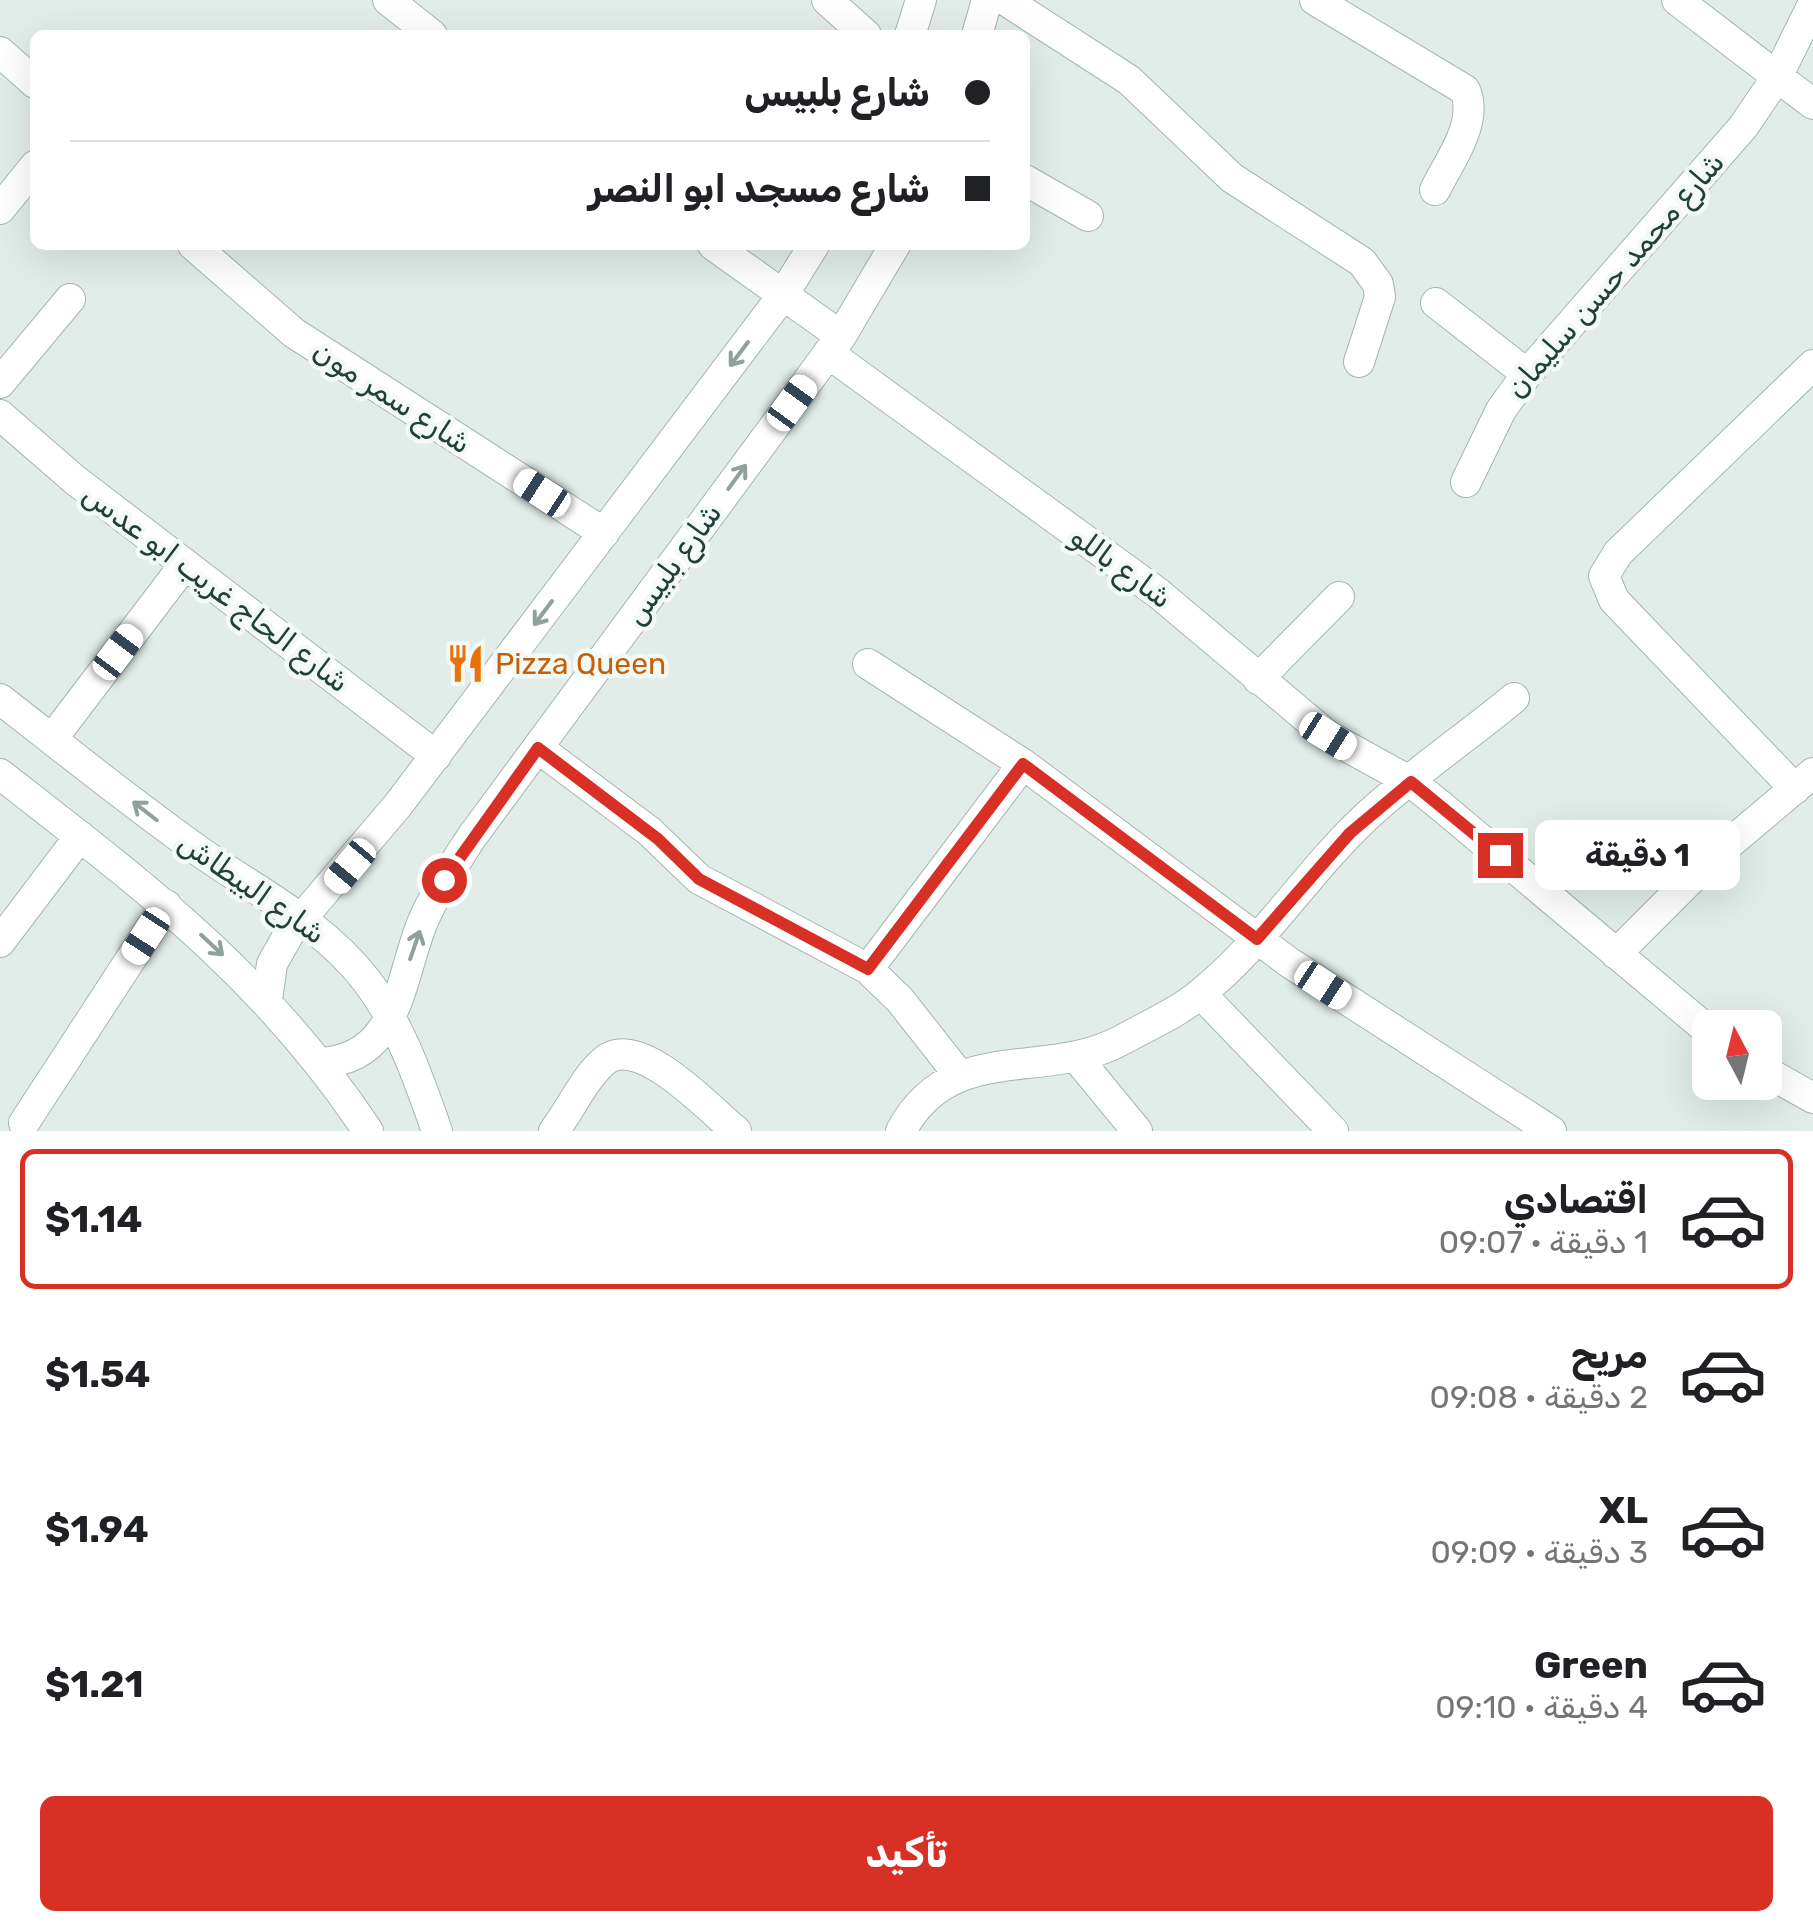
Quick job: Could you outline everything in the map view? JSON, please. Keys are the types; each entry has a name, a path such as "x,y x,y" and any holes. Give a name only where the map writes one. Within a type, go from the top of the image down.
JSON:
{"street":[{"path":"388,0 426,30"},
{"path":"827,0 860,30"},
{"path":"912,30 922,0"},
{"path":"978,30 987,0"},
{"path":"1005,0 1107,64 1232,178 1362,262 1378,284 1380,297 1359,362"},
{"path":"1316,0 1465,90 1468,122 1435,190"},
{"path":"1677,0 1813,104"},
{"name":"شارع محمد حسن سليمان","path":"1466,482 1500,410 1526,374 1742,127 1777,77 1813,4"},
{"path":"0,52 30,78"},
{"path":"0,210 30,172"},
{"path":"1030,183 1088,216"},
{"name":"شارع سمر مون","path":"199,250 294,333 604,533"},
{"name":"شارع باللو","path":"720,250 782,295 834,345 1158,593 1328,736 1411,782 1692,1017"},
{"path":"267,1000 280,947 436,756 782,295 811,250"},
{"name":"شارع بلبيس","path":"320,1063 355,1056 382,1035 392,1020 422,924 444,880 834,345 892,250"},
{"path":"0,383 70,299"},
{"path":"1436,303 1526,374"},
{"path":"1616,954 1699,870 1804,781 1614,600 1604,576 1618,552 1813,365"},
{"name":"شارع الحاج غريب ابو عدس","path":"0,414 75,480 436,756"},
{"path":"52,738 185,564"},
{"path":"1258,679 1339,597"},
{"path":"868,664 1023,764 1257,939 1551,1131"},
{"name":"شارع البيطاش","path":"0,698 180,837 302,919 353,964 392,1020 438,1131"},
{"path":"901,1131 925,1098 960,1075 984,1067 1076,1058 1109,1047 1201,994 1257,939 1350,833 1514,698"},
{"path":"538,748 658,839 699,879 868,969 900,1000 960,1075"},
{"path":"868,969 1023,764"},
{"name":"شارع البيطاش","path":"0,774 166,905 267,1000 320,1063 368,1131"},
{"path":"0,942 80,836"},
{"path":"24,1123 166,905"},
{"path":"1201,994 1333,1131"},
{"path":"554,1131 601,1064 620,1052 650,1060 736,1131"},
{"path":"1076,1058 1137,1131"},
{"path":"1782,1081 1813,1098"}],"place":[{"name":"Pizza Queen","path":"465,664"}],"route":[{"path":"444,880 538,748 658,839 686,869 712,888 868,969 1023,764 1257,939 1368,814 1411,782 1500,855"}]}
